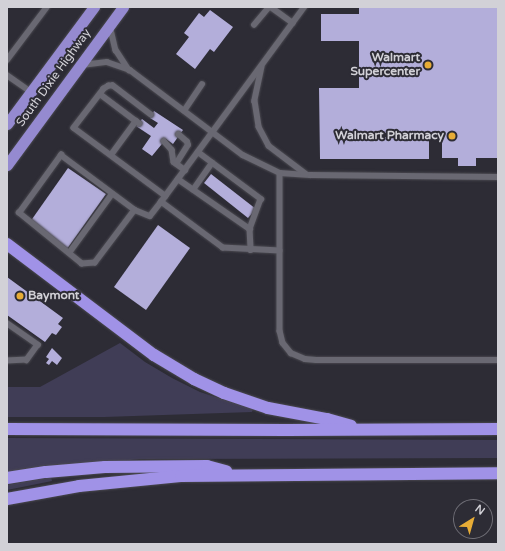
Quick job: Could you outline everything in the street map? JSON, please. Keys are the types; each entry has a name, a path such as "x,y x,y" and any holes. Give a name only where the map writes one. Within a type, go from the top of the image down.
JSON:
{"highway":[{"name":"South Dixie Highway","path":"7,124 94,7"},
{"name":"South Dixie Highway","path":"7,165 123,7"},
{"path":"7,237 18,252"},
{"path":"7,244 154,356 194,379 224,393 268,408 298,415 327,419 364,429"},
{"path":"7,429 498,429"},
{"path":"7,478 76,468 138,466 207,466 241,475"},
{"path":"7,499 38,492 160,477 498,473"}],"lane":[{"path":"7,60 47,7"},
{"path":"254,25 270,7 293,23"},
{"path":"135,210 95,263 82,264 19,213 61,155 135,210 150,216 304,7"},
{"path":"110,24 116,50 130,70 243,155 280,173 306,175 498,177"},
{"path":"79,67 89,63 107,62 130,70"},
{"path":"264,62 258,80 255,101 259,127 269,146 306,175"},
{"path":"7,75 31,92"},
{"path":"184,111 202,84"},
{"path":"152,115 113,86 106,87 74,128 166,196"},
{"path":"100,94 137,122 111,155"},
{"path":"176,164 188,146 187,142 179,136"},
{"path":"164,141 172,150 176,164 185,170"},
{"path":"198,152 261,199 250,229 250,250"},
{"path":"193,190 212,163"},
{"path":"280,173 280,331 287,349 297,356 316,360 498,360"},
{"path":"178,179 250,229"},
{"path":"68,253 112,194"},
{"path":"161,202 223,248 280,250"},
{"path":"7,324 38,345 27,360 7,361"}],"shaded area":[{"path":"120,343 145,362 172,378 200,392 253,409 252,412 104,417 7,417 7,387 40,387"},
{"path":"7,438 498,440 498,458 140,459 7,473"},
{"path":"51,477 52,481 7,490 7,485"}],"building":[{"name":"Walmart Supercenter","path":"498,7 498,158 476,158 476,166 458,166 458,158 442,158 442,133 374,133 374,137 416,137 416,140 429,140 429,159 320,159 319,88 359,88 359,41 321,41 321,14 359,14 359,8"},
{"path":"210,10 233,27 214,52 210,49 195,69 176,54 189,37 184,33 199,13 204,17"},
{"path":"154,111 183,130 173,144 166,139 152,156 142,149 151,136 136,126 142,119 154,128 158,123 150,118"},
{"path":"68,168 106,194 67,249 30,222"},
{"path":"211,174 256,209 248,218 204,183"},
{"path":"158,225 190,248 146,310 114,287"},
{"name":"Baymont","path":"7,277 63,318 58,324 62,327 56,335 52,333 45,342 7,315"},
{"path":"52,348 62,358 57,365 52,361 49,365 46,363 49,359 46,357"}],"place":[{"name":"Walmart Supercenter","path":"428,65"},
{"name":"Walmart Pharmacy","path":"452,136"},
{"name":"Baymont","path":"20,296"}]}
